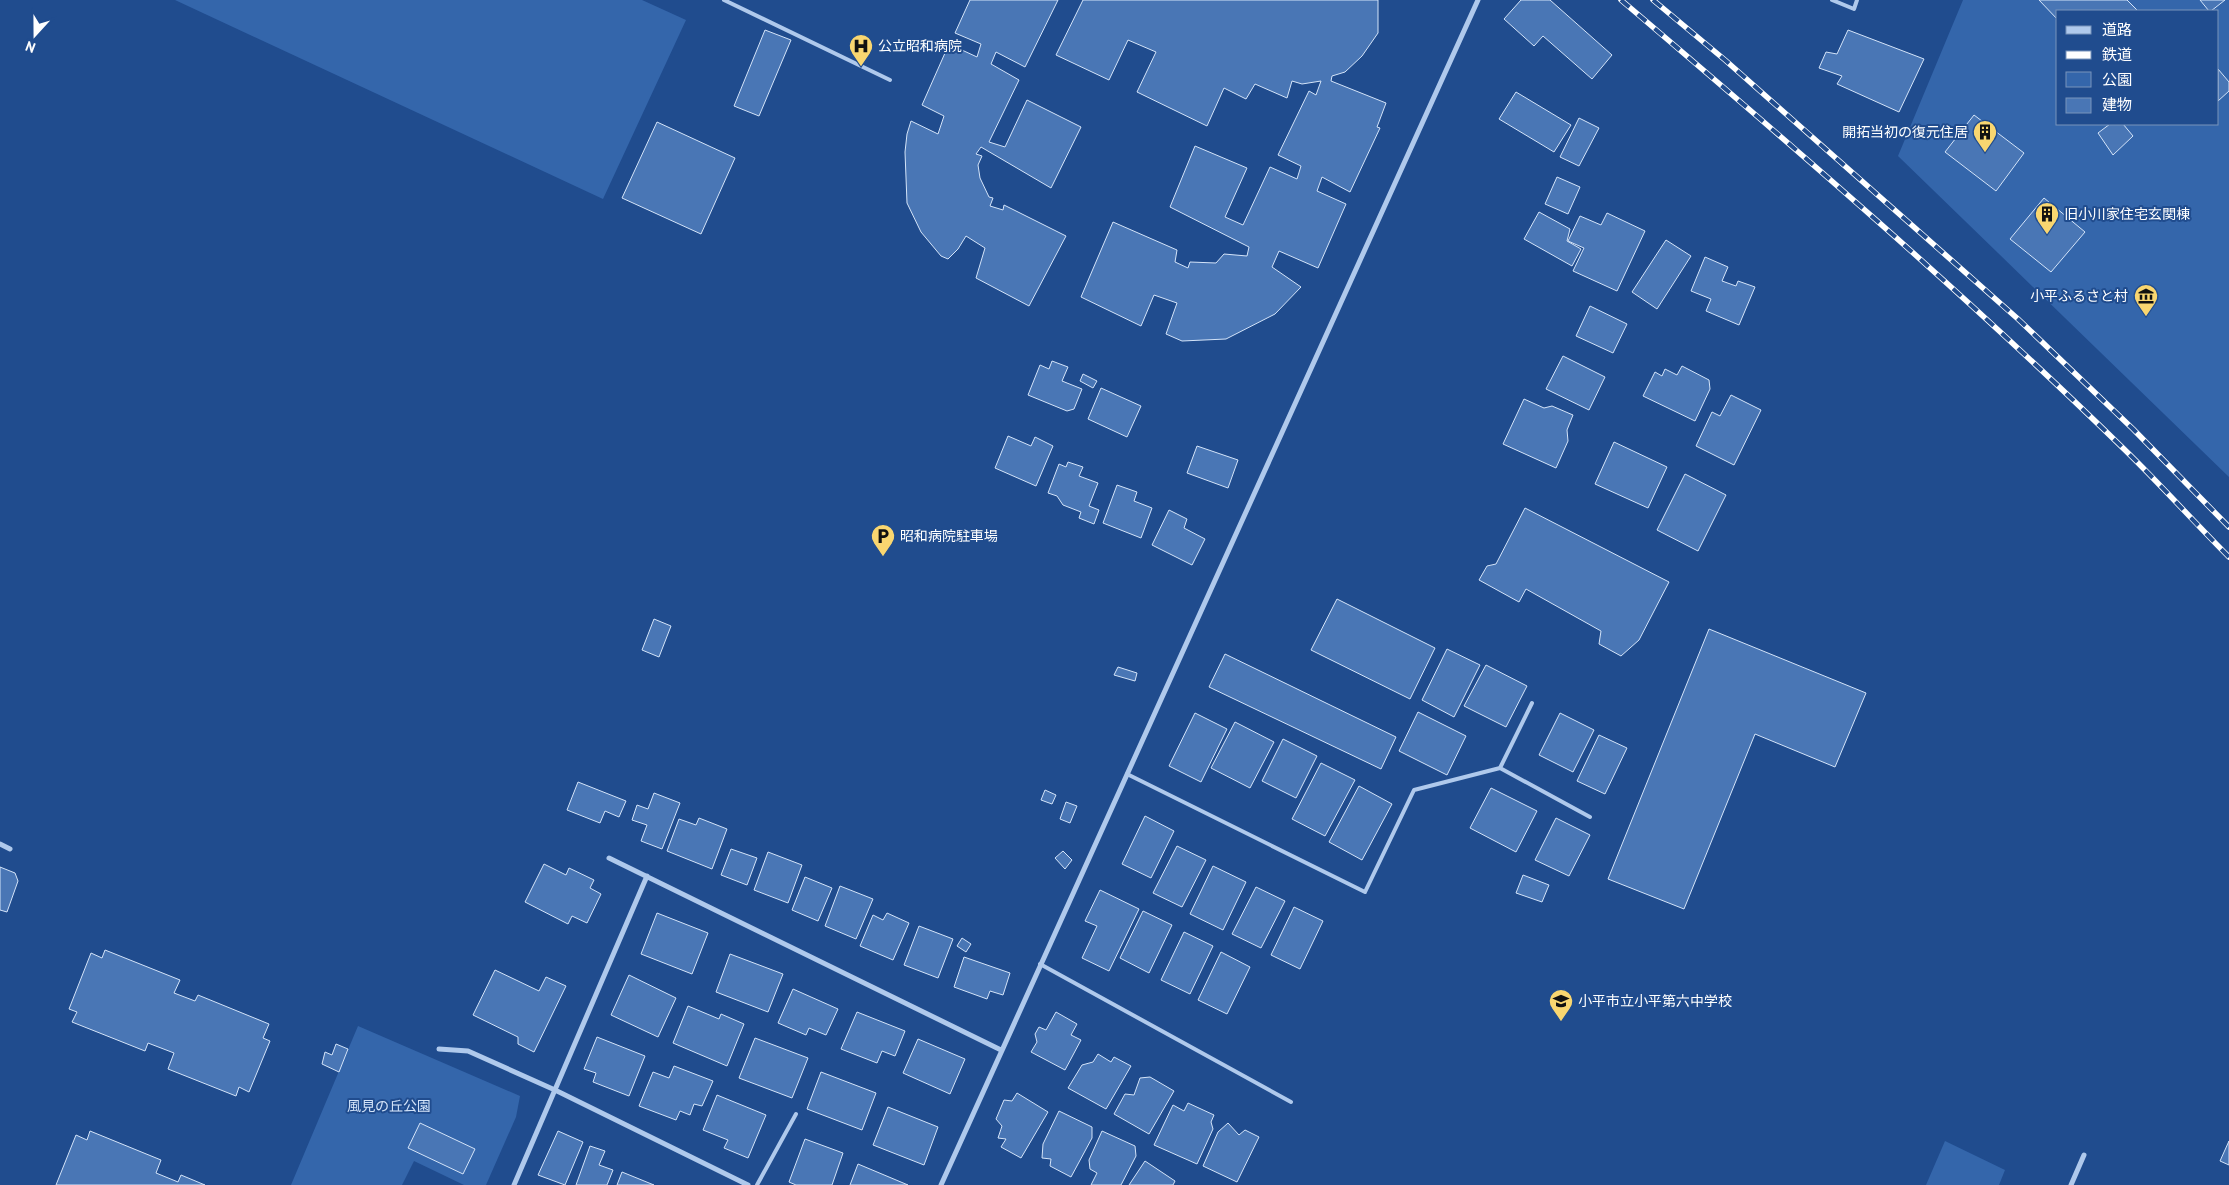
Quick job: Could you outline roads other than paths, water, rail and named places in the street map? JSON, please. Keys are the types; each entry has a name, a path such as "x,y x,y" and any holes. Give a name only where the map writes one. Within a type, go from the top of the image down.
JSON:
{"street":[{"path":"941,1185 1478,0"},
{"path":"0,844 10,849"},
{"path":"609,858 1001,1050"},
{"path":"514,1185 647,876"},
{"path":"439,1050 468,1051 555,1090 748,1185"},
{"path":"2071,1185 2084,1155"}],"lane":[{"path":"724,0 890,80"},
{"path":"1832,0 1854,8 1857,0"},
{"path":"1500,768 1532,703"},
{"path":"1127,774 1365,892 1414,790 1500,768 1590,817"},
{"path":"1040,964 1291,1102"},
{"path":"757,1185 796,1114"}],"railway":[{"path":"1621,0 1814,165 2003,334 2125,450 2229,557"},
{"path":"1653,0 1725,60 2018,319 2133,429 2229,527"}],"place":[{"name":"公立昭和病院","path":"861,67"},
{"name":"開拓当初の復元住居","path":"1985,153"},
{"name":"旧小川家住宅玄関棟","path":"2047,235"},
{"name":"小平ふるさと村","path":"2146,317"},
{"name":"昭和病院駐車場","path":"883,557"},
{"name":"小平市立小平第六中学校","path":"1561,1022"}],"park label":[{"name":"風見の丘公園","path":"389,1106"}]}
